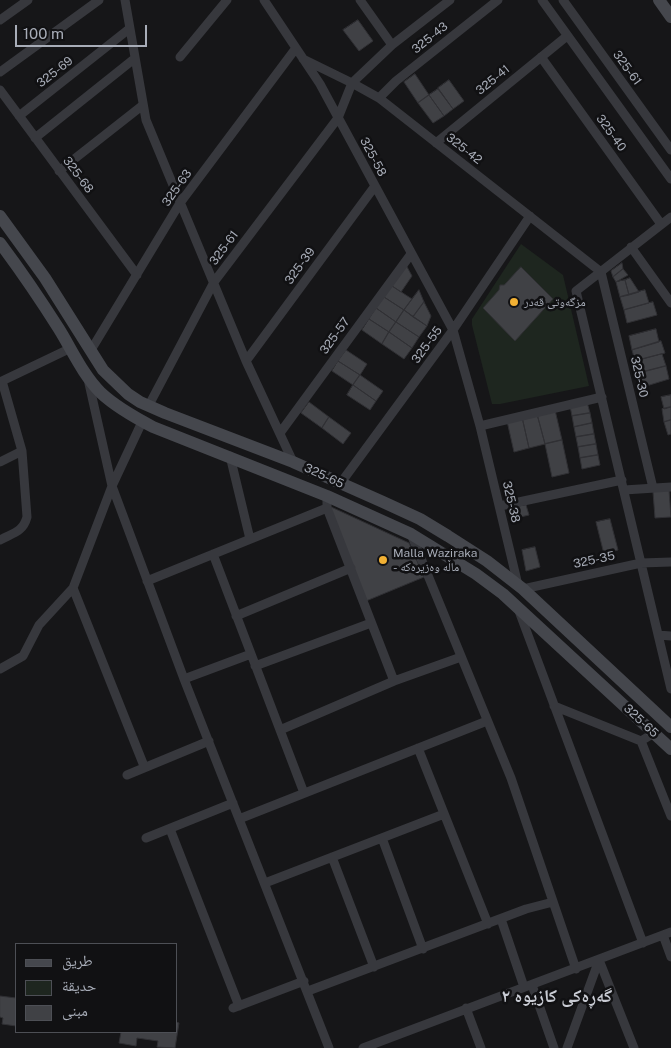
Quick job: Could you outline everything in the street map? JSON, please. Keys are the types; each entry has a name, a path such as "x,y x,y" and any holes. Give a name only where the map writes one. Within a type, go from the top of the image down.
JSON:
{"street":[{"path":"0,72 99,0"},
{"path":"125,0 146,120 246,361 293,462"},
{"path":"180,57 227,0"},
{"name":"325-58","path":"264,0 320,84 453,330"},
{"path":"360,0 392,45"},
{"path":"352,83 392,45 449,0"},
{"name":"325-43","path":"379,98 396,81 498,0"},
{"path":"542,0 671,179"},
{"name":"325-61","path":"563,0 671,150"},
{"path":"659,0 671,17"},
{"path":"0,20 25,1"},
{"name":"325-69","path":"19,116 129,29"},
{"name":"325-41","path":"436,143 567,36"},
{"name":"325-63","path":"91,350 180,203 296,48"},
{"name":"325-40","path":"541,57 661,224"},
{"path":"35,138 134,59"},
{"name":"325-42","path":"303,59 379,98 601,272"},
{"name":"325-61","path":"149,405 214,282 338,118 352,83"},
{"name":"325-68","path":"0,90 137,275"},
{"path":"615,101 630,93"},
{"path":"59,171 143,105"},
{"name":"325-39","path":"246,361 375,186"},
{"name":"325-65","path":"0,216 45,278 103,370 118,386 140,402 293,462 420,519 448,536 487,561 520,587 671,727"},
{"name":"325-55","path":"340,484 453,330 530,216"},
{"path":"671,217 576,291 671,690"},
{"name":"325-65","path":"0,243 33,287 87,376 100,392 113,403 142,422 230,456 327,502 376,518 411,534 489,583 518,607 671,749"},
{"path":"631,247 671,303"},
{"name":"325-57","path":"280,433 411,254"},
{"name":"325-30","path":"601,272 653,488"},
{"path":"33,287 45,278"},
{"name":"325-38","path":"453,330 480,426 520,587"},
{"path":"0,540 25,525 27,517 22,451 1,381 71,348"},
{"path":"87,376 112,486 184,679 329,1048"},
{"path":"480,426 602,397"},
{"path":"0,669 23,656 39,625 73,588 112,486 142,422"},
{"path":"0,462 22,451"},
{"path":"230,456 250,539"},
{"path":"500,506 622,480"},
{"path":"624,490 671,487"},
{"path":"147,581 250,539 327,502 394,681"},
{"path":"376,518 383,502"},
{"path":"411,534 511,778 576,969"},
{"path":"213,554 304,793"},
{"name":"325-35","path":"520,587 641,563 671,562"},
{"path":"236,616 351,568"},
{"path":"73,588 144,766"},
{"path":"518,607 643,943"},
{"path":"255,666 372,623"},
{"path":"658,635 671,636"},
{"path":"184,679 251,654"},
{"path":"280,730 394,681 461,657"},
{"path":"554,706 641,741 671,816"},
{"path":"239,819 487,722"},
{"path":"641,741 654,732"},
{"path":"126,775 208,741"},
{"path":"418,748 488,924"},
{"path":"146,838 233,803"},
{"path":"265,883 444,814"},
{"path":"170,829 236,1007 304,981"},
{"path":"382,838 423,949"},
{"path":"332,857 374,967"},
{"path":"308,991 526,909 553,902"},
{"path":"501,919 554,1048"},
{"path":"363,1048 667,934 671,957"},
{"path":"567,1048 599,960"},
{"path":"599,960 634,1048"},
{"path":"466,1008 480,1048"}],"green space":[{"path":"521,244 563,275 589,386 492,404 472,319"}],"building":[{"path":"358,20 373,41 359,51 343,30"},
{"path":"415,74 429,95 418,103 404,82"},
{"path":"449,80 464,101 453,109 438,88"},
{"path":"438,89 453,109 444,116 429,95"},
{"path":"429,95 444,116 433,123 418,103"},
{"path":"622,263 623,269 613,277 611,271"},
{"path":"406,265 412,276 401,292 392,286"},
{"path":"521,267 553,299 515,341 483,308 499,290 500,285 504,285"},
{"path":"623,269 628,275 616,282 613,277"},
{"path":"630,278 639,292 629,295 625,280"},
{"path":"625,280 629,295 620,297 616,282"},
{"path":"392,286 412,299 404,310 384,297"},
{"path":"419,290 424,302 413,317 404,310"},
{"path":"645,290 649,303 624,310 620,297"},
{"path":"384,297 404,310 396,322 376,308"},
{"path":"424,302 431,316 427,326 413,317"},
{"path":"653,302 657,315 627,323 624,310"},
{"path":"376,308 396,322 389,332 369,319"},
{"path":"404,310 427,326 419,337 396,322"},
{"path":"369,319 389,332 382,344 362,330"},
{"path":"396,322 419,337 412,348 389,332"},
{"path":"656,329 659,342 632,350 629,336"},
{"path":"389,332 412,348 404,359 382,344"},
{"path":"661,341 665,353 635,361 632,350"},
{"path":"346,350 367,364 360,375 338,361"},
{"path":"662,354 666,366 639,373 635,361"},
{"path":"338,361 360,375 353,385 332,371"},
{"path":"666,366 669,379 643,387 639,373"},
{"path":"360,375 383,391 376,401 353,385"},
{"path":"353,385 376,401 370,410 347,395"},
{"path":"671,395 671,407 664,409 661,397"},
{"path":"309,402 329,417 322,428 301,413"},
{"path":"587,402 590,413 572,416 570,406"},
{"path":"671,407 671,420 664,422 662,409"},
{"path":"555,410 562,440 545,444 537,414"},
{"path":"590,413 592,423 574,427 572,416"},
{"path":"537,414 545,444 529,448 522,417"},
{"path":"329,417 351,433 343,444 322,428"},
{"path":"522,417 529,448 514,452 507,421"},
{"path":"671,420 671,434 668,435 664,422"},
{"path":"592,423 594,434 576,437 574,427"},
{"path":"594,434 596,444 578,447 576,437"},
{"path":"562,440 569,473 552,477 545,444"},
{"path":"596,444 598,455 580,458 578,447"},
{"path":"598,455 600,465 582,469 580,458"},
{"path":"669,490 671,517 655,518 653,492"},
{"path":"526,505 529,515 512,519 510,508"},
{"name":"Malla Waziraka - ماڵە وەزیرەکە","path":"329,506 409,543 424,577 366,601"},
{"path":"610,519 618,550 604,554 596,522"},
{"path":"535,547 540,567 526,571 522,550"},
{"path":"0,996 15,998 15,1026 2,1024 3,1018 0,1017"},
{"path":"121,1033 177,1033 175,1048 157,1047 158,1041 137,1038 136,1046 119,1043"}],"place":[{"name":"مزگەوتی قەدر","path":"514,302"},
{"name":"Malla Waziraka - ماڵە وەزیرەکە","path":"383,560"}],"district":[{"name":"گەڕەکی کازیوە ٢","path":"557,996"}]}
